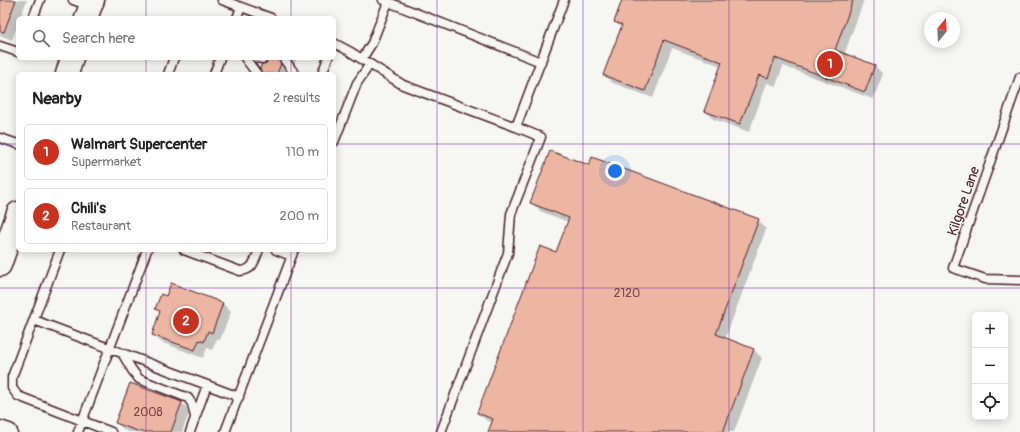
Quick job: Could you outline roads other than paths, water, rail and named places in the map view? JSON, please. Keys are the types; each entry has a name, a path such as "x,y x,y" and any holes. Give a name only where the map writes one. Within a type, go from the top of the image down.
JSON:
{"main road":[{"path":"68,72 71,60"},
{"path":"1,258 16,219"}],"street":[{"path":"0,429 9,432"}],"lane":[{"path":"34,16 40,0"},
{"path":"222,0 266,16"},
{"path":"516,127 564,0"},
{"path":"362,59 372,43 385,1 541,62"},
{"path":"238,16 241,7"},
{"path":"336,44 403,85 541,137 512,214 508,253 441,432"},
{"path":"0,46 16,51"},
{"path":"169,72 173,60"},
{"path":"215,72 219,60"},
{"path":"248,60 259,71"},
{"path":"323,72 327,60"},
{"path":"282,62 292,72"},
{"path":"336,137 357,82 370,64"},
{"name":"Kilgore Lane","path":"1020,77 953,268 985,279 1020,280"},
{"path":"0,138 16,143"},
{"path":"59,252 12,377 12,388 18,396 111,432"},
{"path":"78,432 146,252"},
{"path":"189,252 240,271 247,270 252,266 258,252"},
{"path":"225,432 293,253"},
{"path":"34,320 239,397"},
{"path":"122,353 139,379 188,398 192,404 195,417"},
{"path":"190,432 207,385"}],"place":[{"name":"Walmart Supercenter","path":"830,64"},
{"name":"Chili's","path":"186,321"}]}
